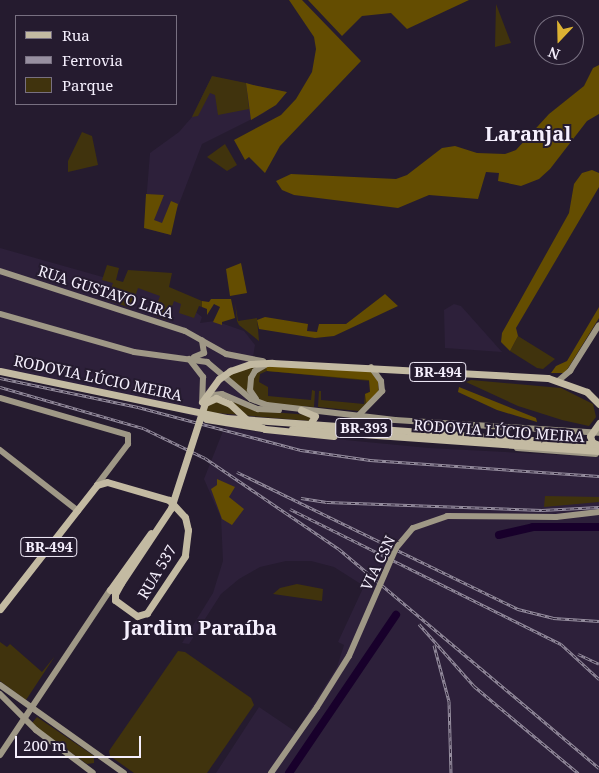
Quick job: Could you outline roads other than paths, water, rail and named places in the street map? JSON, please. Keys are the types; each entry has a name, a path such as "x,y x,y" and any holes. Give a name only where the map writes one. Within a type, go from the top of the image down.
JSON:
{"main road":[{"name":"BR-494","path":"204,402 219,379 230,371 250,364 272,362 558,381 588,392 599,403"},
{"name":"RODOVIA LÚCIO MEIRA","path":"0,371 190,412 233,419 539,441 599,449"},
{"path":"204,402 216,398 230,404 247,420 265,429 334,436 396,438"},
{"path":"119,582 161,518 173,493 204,402"},
{"path":"113,590 171,508 204,402"},
{"path":"301,410 315,416 310,424"},
{"name":"RODOVIA LÚCIO MEIRA","path":"190,412 242,427 508,447 599,449"},
{"path":"599,423 591,441 599,449"},
{"path":"539,441 544,438 545,430"},
{"name":"RUA 537","path":"98,485 117,483 162,497 177,506 186,518 188,530 186,554 151,609 137,616 115,600 113,590"},
{"name":"BR-494","path":"0,609 98,485"}],"street":[{"name":"RUA GUSTAVO LIRA","path":"0,271 185,331 236,357 272,362"},
{"path":"0,314 134,352 188,358 212,365 251,399 263,404 288,409"},
{"path":"558,381 570,371 599,324"},
{"path":"188,358 203,354 202,340"},
{"path":"188,358 202,375 204,402"},
{"path":"263,404 253,396 250,383 255,372 272,362"},
{"path":"358,416 382,391 381,381 371,368"},
{"path":"204,402 211,396 220,394 258,409 288,409 358,416 595,433"},
{"path":"0,398 124,433 129,438 128,442 98,485"},
{"path":"508,447 551,452 599,449"},
{"path":"0,450 78,511"},
{"name":"VIA CSN","path":"271,773 318,707 349,656 396,548 413,528 447,516 556,517 599,512"},
{"path":"0,755 26,718 29,708 113,590"},
{"path":"0,685 29,708 124,773"},
{"path":"0,694 36,730 94,773"},
{"path":"18,710 29,708"}],"waterway":[{"path":"499,535 533,527 599,527"},
{"path":"289,773 396,615"}],"railway":[{"path":"0,378 138,407 301,450 370,460 599,476"},
{"path":"0,387 143,428 205,458 339,549 599,768"},
{"path":"237,472 518,609 553,618 599,621"},
{"path":"301,498 327,502 542,510 599,507"},
{"path":"290,509 561,644 599,679"},
{"path":"419,624 474,686 578,773"},
{"path":"434,645 449,701 451,773"},
{"path":"578,654 599,664"}],"district":[{"name":"Laranjal","path":"528,133"},
{"name":"Jardim Paraíba","path":"200,627"}]}
